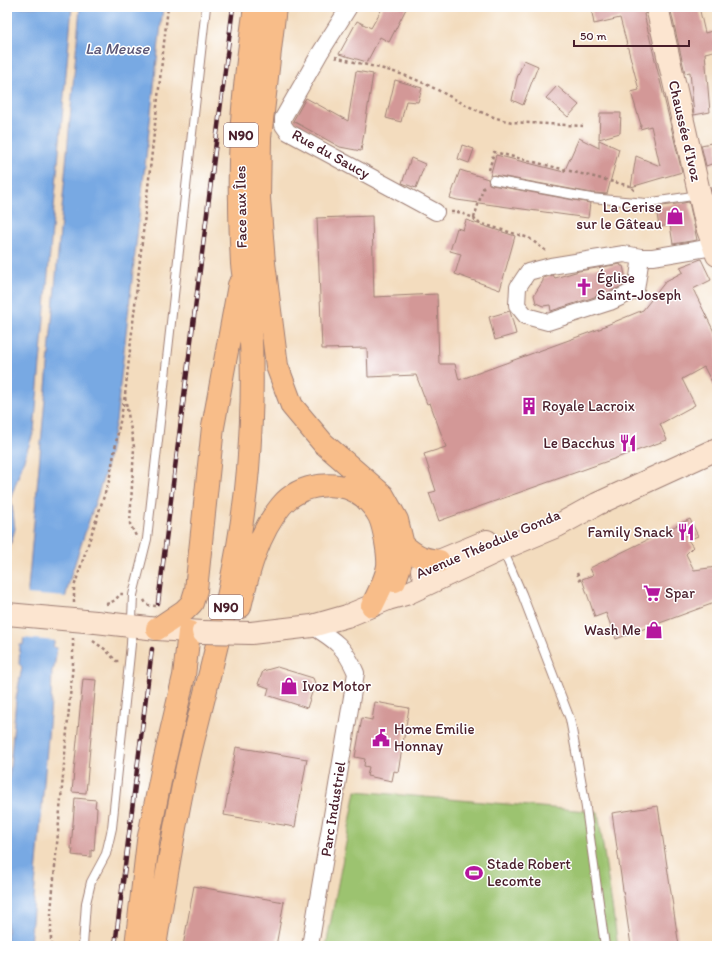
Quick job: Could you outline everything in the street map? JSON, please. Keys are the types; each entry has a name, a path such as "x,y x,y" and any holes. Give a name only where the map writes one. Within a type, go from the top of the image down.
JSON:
{"highway":[{"name":"Face aux Îles","path":"242,264 240,200 241,135 247,68 255,7"},
{"name":"Face aux Îles","path":"264,263 259,198 260,138 275,7"},
{"path":"264,263 276,366 292,406 323,443 383,495 397,520 404,545 400,566 380,603"},
{"name":"N90","path":"169,946 188,833 244,591 246,562 256,495 262,429 261,339 264,263"},
{"path":"157,629 184,611 192,603 196,590 213,427 242,264"},
{"name":"N90","path":"155,946 173,831 230,588 248,470 251,405 250,328 242,264"},
{"path":"244,591 254,558 266,529 282,506 300,491 316,486 341,487 364,497 379,516 386,545 388,566 382,584 380,603"},
{"path":"404,545 415,555 439,562"},
{"path":"136,946 148,840 162,771 184,676 196,632"}],"main road":[{"name":"Chaussée d'Ivoz","path":"657,7 707,227 715,251"},
{"name":"Avenue Théodule Gonda","path":"7,614 100,613 133,626 196,632 251,633 312,626 347,616 406,594 501,546 557,526 597,504 717,449"},
{"name":"Avenue Théodule Gonda","path":"380,603 405,580 439,562 531,522 565,510 597,504"}],"street":[{"name":"Rue du Saucy","path":"349,7 320,52 283,118 283,125 288,132 436,212"},
{"path":"641,257 636,290 610,302 548,322 526,316 518,305 518,287 528,272 560,264 624,254 652,257 715,251"},
{"name":"Parc Industriel","path":"310,946 356,673 349,658 339,644 312,626"}],"lane":[{"path":"83,946 86,903 91,882 106,854 112,828 133,626 133,595 147,540 206,7"},
{"path":"493,180 591,198 646,203 700,195"},
{"path":"501,546 522,594 570,719 585,801 605,946"}],"path":[{"path":"74,610 74,587 109,481 125,395 168,7"},
{"path":"320,52 409,77 501,120 583,126"},
{"path":"474,218 476,222 529,238 560,264"},
{"path":"125,395 134,447 130,524 136,536 147,540"},
{"path":"577,573 581,582"},
{"path":"100,613 120,594 143,596 147,605 161,606"},
{"path":"51,946 51,912 73,663 73,633"}],"green space":[{"name":"Stade Robert Lecomte","path":"356,791 598,812 618,946 326,946"}],"water":[{"name":"La Meuse","path":"7,7 72,7 34,431 11,497 15,529 7,555"},
{"name":"La Meuse","path":"80,7 163,7 116,421 105,473 71,575 53,647 57,648 54,668 52,670 51,702 30,945 7,946 7,801 16,699 22,667 19,664 20,645 23,645"}],"pier":[{"path":"26,594 67,597 57,641 22,638"}],"building":[{"path":"383,7 407,7 389,42 380,37 367,62 339,54 357,21 371,28"},
{"path":"591,7 645,7 646,13 644,14 682,172 631,187 636,156 660,166 651,126 640,129 641,125 631,92 639,90 620,18 594,24"},
{"path":"670,7 699,7 705,33 712,31 717,50 705,53 710,112 694,115 690,72 685,73"},
{"path":"524,60 538,66 523,105 512,100 517,78"},
{"path":"356,71 373,74 361,151 340,147 293,121 306,98 348,121"},
{"path":"395,80 422,88 418,102 406,101 401,122 386,118"},
{"path":"557,86 579,105 568,117 546,98"},
{"path":"600,113 621,113 620,133 599,139"},
{"path":"579,138 599,148 599,140 619,149 607,194 592,193 494,175 490,176 496,155 564,172"},
{"path":"717,142 717,162 706,166 701,145"},
{"path":"462,145 474,149 469,163 458,159"},
{"path":"411,158 425,164 416,188 402,183"},
{"path":"460,170 488,179 489,184 492,185 590,203 588,218 450,198"},
{"path":"717,186 717,215 711,188"},
{"path":"689,202 697,240 673,244 670,225 659,227 656,207"},
{"path":"372,216 374,297 437,294 439,364 455,364 459,380 602,328 643,310 666,281 683,272 680,267 701,259 711,280 693,289 717,338 717,392 704,367 682,379 695,405 660,424 667,440 439,521 429,493 436,491 424,454 446,447 430,403 427,404 416,375 368,377 367,348 322,349 317,218"},
{"path":"466,220 515,236 500,290 455,274 461,254 450,251 457,228 463,230"},
{"name":"Église Saint-Joseph","path":"620,264 623,266 627,284 607,293 551,311 550,305 543,306 536,303 534,295 543,281 543,278 553,275 555,278 579,271"},
{"path":"510,311 516,334 495,340 489,317"},
{"name":"Spar","path":"690,519 698,536 688,540 693,547 686,554 694,570 717,567 717,602 616,639 606,613 595,617 582,579 593,575 590,568"},
{"name":"Ivoz Motor","path":"277,667 313,678 315,683 307,708 267,695 269,688 258,684 263,671"},
{"path":"83,679 96,680 86,793 72,792"},
{"name":"Home Emilie Honnay","path":"375,702 409,708 398,772 394,771 392,781 367,776 369,767 364,766 365,759 355,757 362,718 372,720"},
{"path":"236,747 307,759 295,827 224,815"},
{"path":"75,798 96,800 95,807 97,808 94,851 91,850 91,857 72,855 73,849 71,849"},
{"path":"658,806 679,946 631,946 612,813"},
{"path":"194,886 284,902 276,946 183,946"}],"railway":[{"path":"158,603 233,7"},
{"path":"115,946 152,649"}],"place":[{"name":"La Cerise sur le Gâteau","path":"675,216"},
{"name":"Église Saint-Joseph","path":"584,287"},
{"name":"Royale Lacroix","path":"529,406"},
{"name":"Le Bacchus","path":"628,443"},
{"name":"Family Snack","path":"686,532"},
{"name":"Spar","path":"652,593"},
{"name":"Wash Me","path":"654,630"},
{"name":"Ivoz Motor","path":"289,686"},
{"name":"Home Emilie Honnay","path":"381,738"},
{"name":"Stade Robert Lecomte","path":"474,873"}]}
